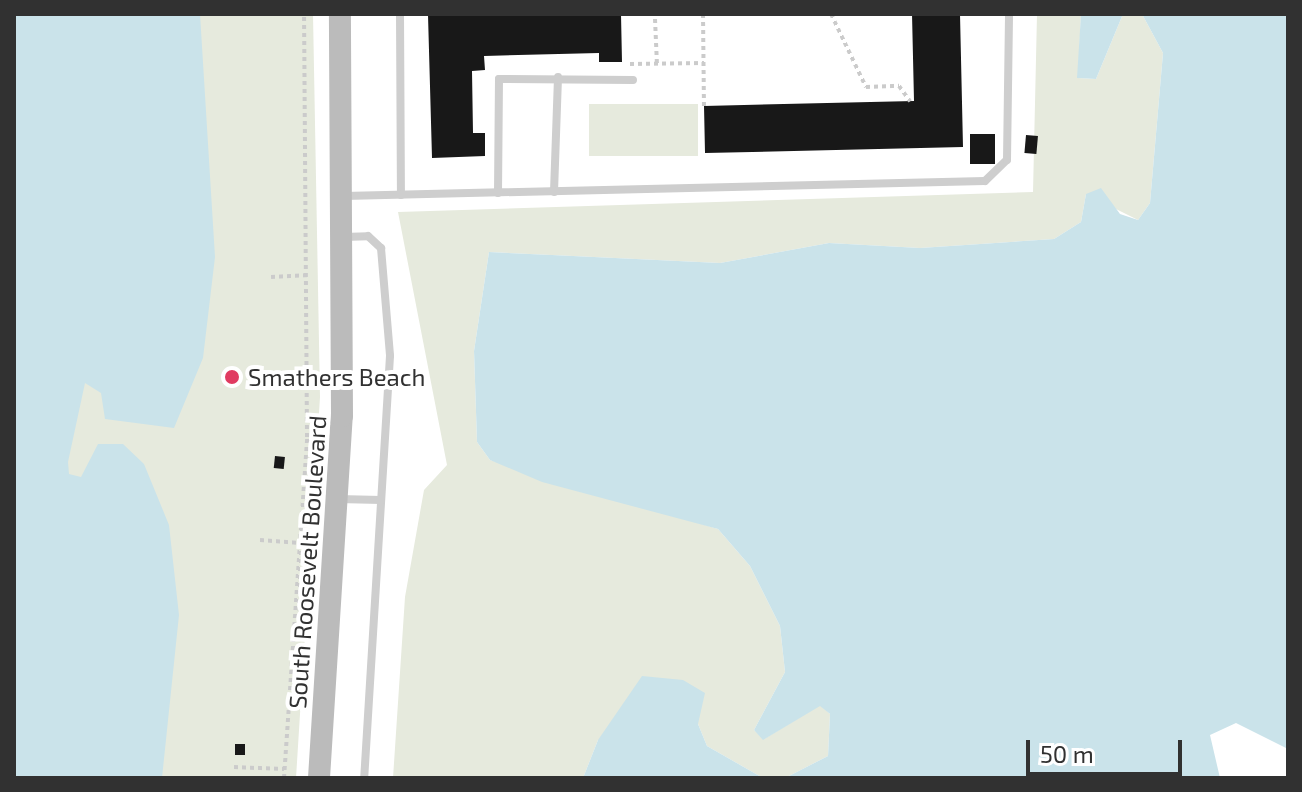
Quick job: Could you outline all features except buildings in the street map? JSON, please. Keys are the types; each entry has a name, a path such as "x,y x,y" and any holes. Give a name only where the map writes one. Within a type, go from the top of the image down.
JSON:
{"main road":[{"name":"South Roosevelt Boulevard","path":"319,778 337,499 343,237 340,14"}],"lane":[{"path":"400,14 401,195"},
{"path":"343,196 985,181 1007,160 1009,14"},
{"path":"498,193 499,79 621,75 633,80"},
{"path":"554,192 558,77"},
{"path":"343,237 368,236 381,248 390,356 364,778"},
{"path":"337,499 381,500"}],"path":[{"path":"284,778 300,543 310,275 304,14"},
{"path":"703,14 704,106"},
{"path":"831,14 866,87 899,86 910,101"},
{"path":"655,19 657,64"},
{"path":"621,75 623,64 704,63"},
{"path":"271,277 310,275"},
{"path":"260,540 300,543"},
{"path":"234,767 284,769"}],"shaded area":[{"path":"14,14 313,14 320,397 296,778 14,778"},
{"path":"1037,14 1081,14 1078,78 1096,79 1123,14 1142,14 1163,53 1150,203 1138,220 1086,194 1081,222 1054,239 920,248 829,243 720,263 489,252 474,351 477,442 490,460 718,529 750,566 780,626 785,672 754,730 764,739 820,705 830,714 828,756 785,778 763,778 707,746 698,724 598,740 583,778 393,778 405,597 424,490 447,465 398,212 1033,192"},
{"path":"589,104 698,104 698,156 589,156"}],"water":[{"path":"14,14 200,14 215,257 203,358 174,428 105,419 101,393 85,383 68,462 69,474 81,477 98,444 123,444 144,464 169,525 179,615 162,778 14,778"},
{"path":"1081,14 1123,14 1096,79 1077,78"},
{"path":"1142,14 1288,14 1288,749 1236,723 1210,735 1220,778 785,778 828,756 830,714 820,706 763,740 754,730 785,672 780,626 750,566 718,529 542,482 490,460 477,442 474,351 489,252 720,263 829,243 920,248 1054,239 1081,222 1086,194 1101,188 1120,214 1138,220 1150,203 1163,53"},
{"path":"642,676 683,680 705,693 698,724 707,746 763,778 583,778 598,740"}],"place":[{"name":"Smathers Beach","path":"232,377"}]}
